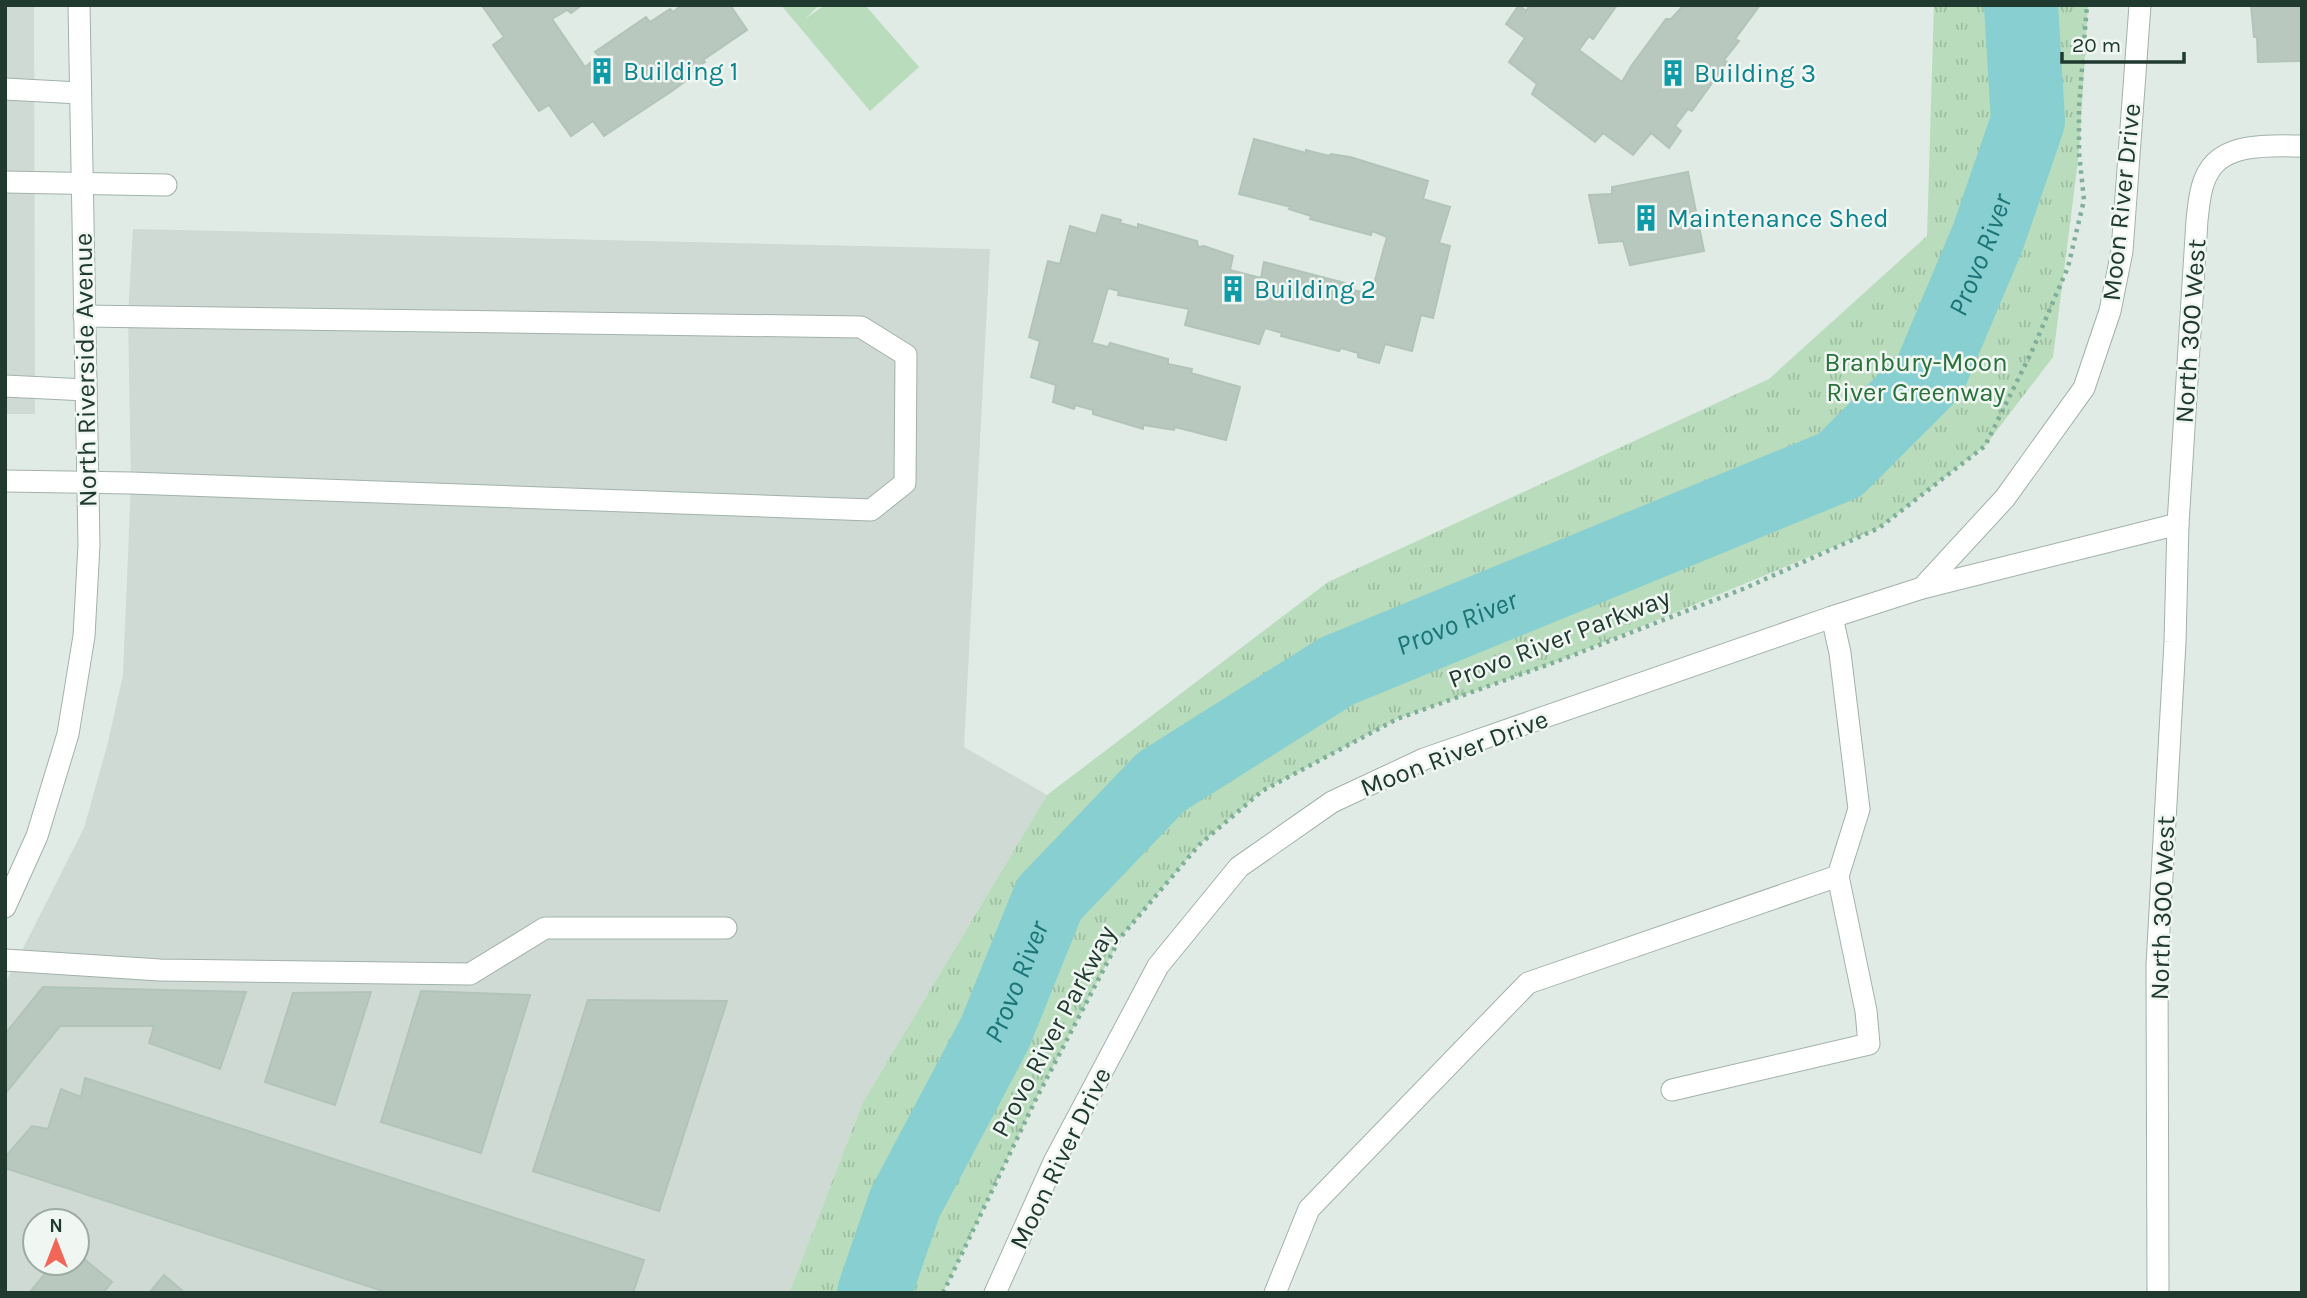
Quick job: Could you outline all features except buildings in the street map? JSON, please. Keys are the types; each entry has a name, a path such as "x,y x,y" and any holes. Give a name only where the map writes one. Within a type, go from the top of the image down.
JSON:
{"street":[{"name":"North Riverside Avenue","path":"5,907 37,836 68,734 84,636 89,545 79,5"},
{"name":"Moon River Drive","path":"1922,589 2005,498 2084,388 2110,311 2122,251 2140,5"},
{"path":"5,89 79,93"},
{"name":"North 300 West","path":"2158,1293 2157,965 2175,642 2178,524 2197,220 2202,189 2210,169 2233,151 2302,146"},
{"path":"5,182 166,185"},
{"path":"5,481 88,481 871,510 905,483 906,355 861,327 84,316"},
{"path":"5,386 86,390"},
{"path":"1672,1090 1869,1044 1866,1011 1839,876 1859,809 1840,653 1832,617 1922,589 2178,524"},
{"name":"Moon River Drive","path":"995,1293 1055,1162 1158,965 1239,867 1332,802 1424,759 1832,617"},
{"path":"1275,1293 1309,1209 1528,983 1839,876"},
{"path":"5,960 160,970 470,974 545,928 726,928"}],"path":[{"name":"Provo River Parkway","path":"943,1293 1036,1099 1120,937 1199,845 1262,791 1397,719 1559,661 1743,589 1879,528 1985,446 2032,351 2068,267 2084,201 2079,153 2079,107 2087,5"}],"shaded area":[{"path":"5,5 34,5 35,414 5,414"},
{"path":"133,229 990,249 964,747 1047,795 863,1102 789,1293 5,1293 5,984 84,828 107,746 123,675 131,483 128,316"}],"green space":[{"path":"781,5 819,5 805,19 825,5 865,5 919,67 870,111"},
{"name":"Branbury-Moon River Greenway","path":"1934,5 2088,5 2079,153 2053,357 1985,446 1879,528 1558,661 1397,719 1262,791 1199,845 1120,938 1036,1099 943,1293 789,1293 863,1102 1047,795 1328,582 1769,379 1927,236"}],"waterway":[{"name":"Provo River","path":"874,1293 905,1203 995,1033 1049,899 1161,782 1337,671 1840,465 1930,375 1988,237 2028,121 2021,5"}],"place":[{"name":"Building 1","path":"602,71"},
{"name":"Building 3","path":"1673,73"},
{"name":"Maintenance Shed","path":"1646,218"},
{"name":"Building 2","path":"1233,289"}]}
